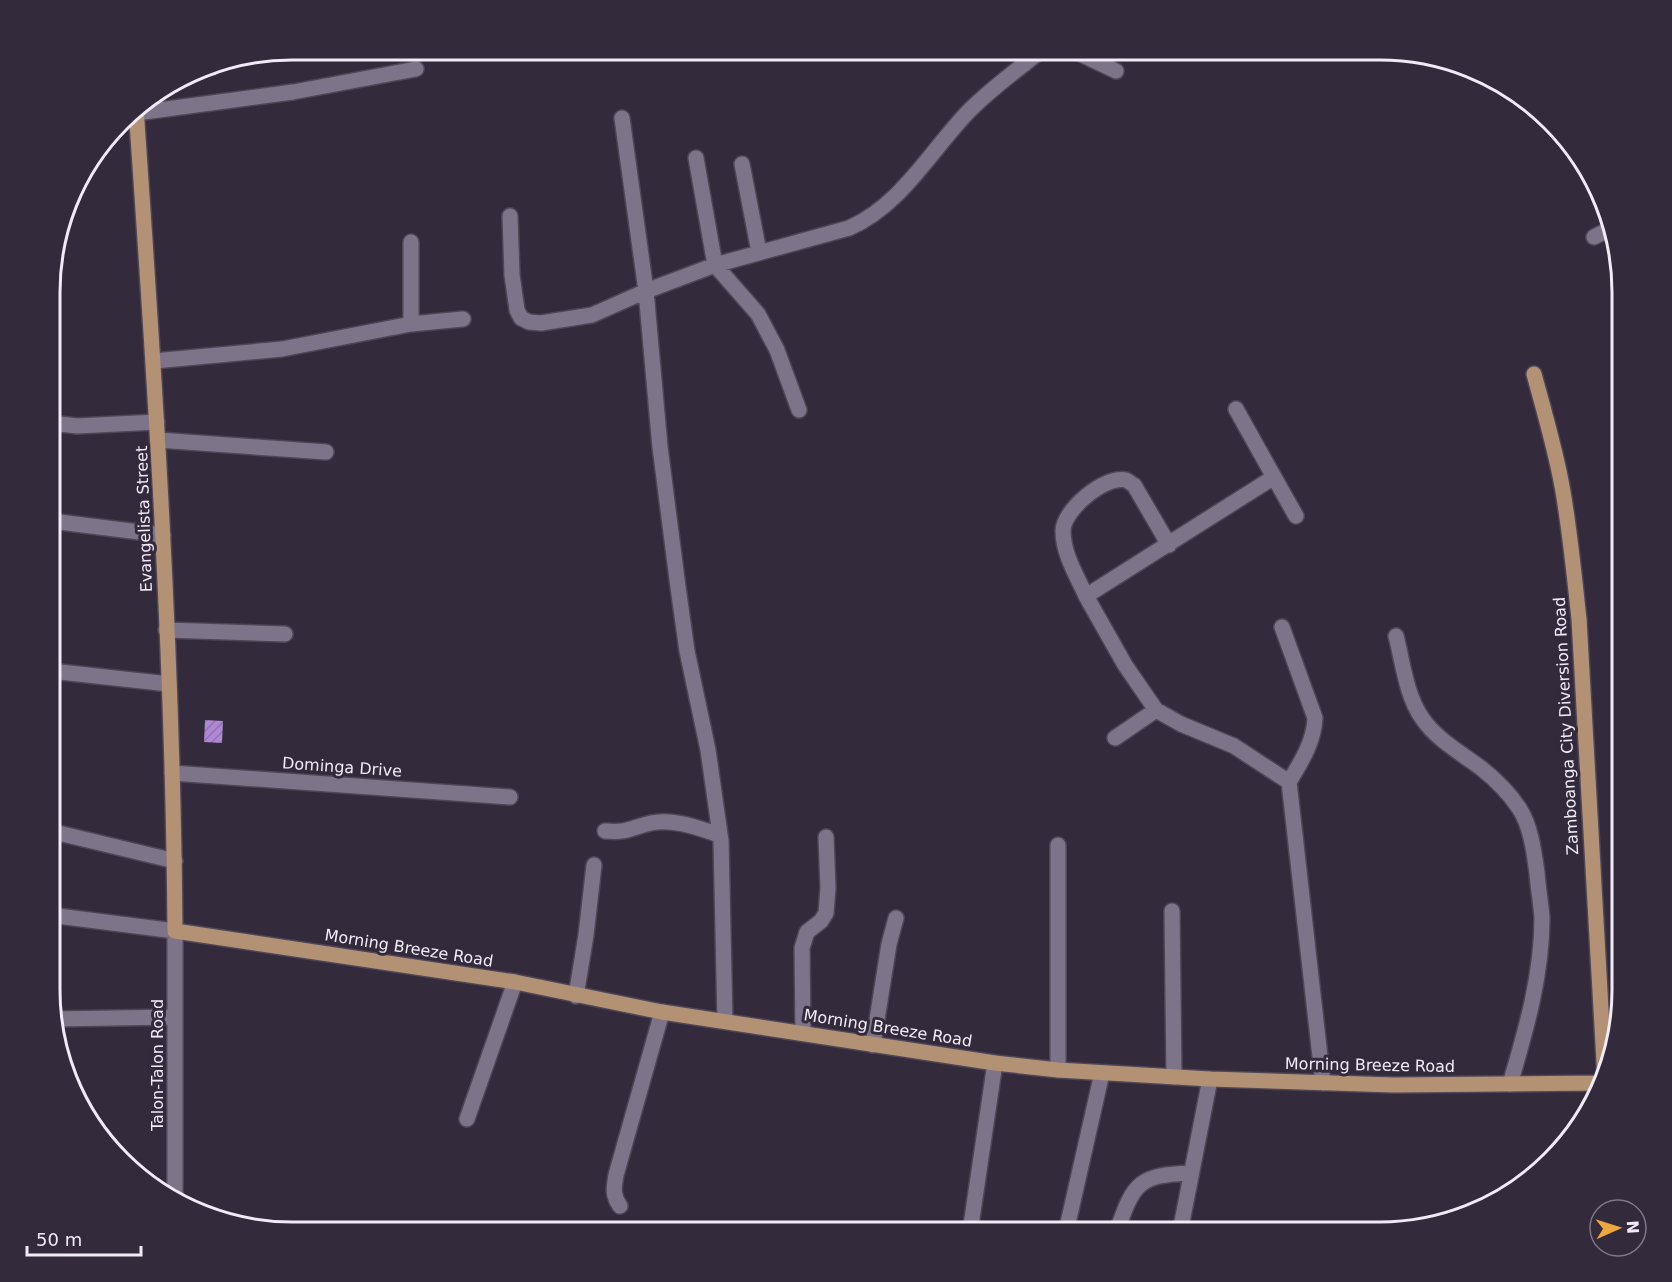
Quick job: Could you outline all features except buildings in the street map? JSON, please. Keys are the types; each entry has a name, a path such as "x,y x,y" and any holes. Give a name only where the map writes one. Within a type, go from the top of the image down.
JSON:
{"main road":[{"name":"Evangelista Street","path":"135,122 158,440 169,684 175,930"},
{"name":"Zamboanga City Diversion Road","path":"1534,374 1562,487 1578,608 1603,1055"},
{"name":"Morning Breeze Road","path":"175,930 515,982 662,1012 995,1063 1058,1070 1210,1079 1394,1085 1593,1081"}],"street":[{"path":"510,216 514,300 521,318 529,322 557,322 592,315 646,291 715,265 849,228 874,215 893,198 969,111 1030,60"},
{"path":"1093,60 1116,71"},
{"path":"148,110 293,92 416,69"},
{"path":"622,118 646,291 660,447 678,587 687,651 708,750 720,835 725,1021"},
{"path":"696,158 715,265 758,314 777,350 799,410"},
{"path":"742,164 759,252"},
{"path":"411,242 411,324"},
{"path":"154,361 282,350 411,324 463,319"},
{"path":"1236,410 1296,516"},
{"path":"60,424 77,426 157,422"},
{"path":"158,440 326,452"},
{"path":"1086,596 1274,477"},
{"path":"1169,545 1134,485 1126,480 1116,481 1095,490 1071,510 1062,528 1065,549 1086,596 1125,665 1156,710 1181,724 1234,746 1289,782"},
{"path":"60,522 162,535"},
{"path":"1282,627 1315,718 1309,746 1289,782 1323,1083"},
{"path":"166,630 285,634"},
{"path":"1396,636 1413,700 1422,719 1434,732 1483,770 1504,790 1520,809 1528,826 1534,853 1542,918 1537,974 1528,1022 1510,1084"},
{"path":"60,672 169,684"},
{"path":"1115,738 1156,710"},
{"name":"Dominga Drive","path":"172,773 510,797"},
{"path":"604,831 626,831 652,823 666,822 686,824 720,835"},
{"path":"60,833 175,861"},
{"path":"803,1034 802,948 807,932 821,921 826,913 828,888 826,837"},
{"path":"1058,845 1058,1070"},
{"path":"576,996 594,865"},
{"path":"1172,911 1174,1077"},
{"path":"60,916 175,930"},
{"path":"873,1045 889,944 896,918"},
{"name":"Talon-Talon Road","path":"175,930 175,1190"},
{"path":"467,1119 515,982"},
{"path":"620,1206 614,1192 616,1175 662,1012"},
{"path":"62,1019 175,1017"},
{"path":"971,1222 995,1063"},
{"path":"1068,1222 1102,1073"},
{"path":"1182,1222 1210,1079"},
{"path":"1120,1222 1126,1206 1139,1185 1159,1175 1191,1173"}]}
